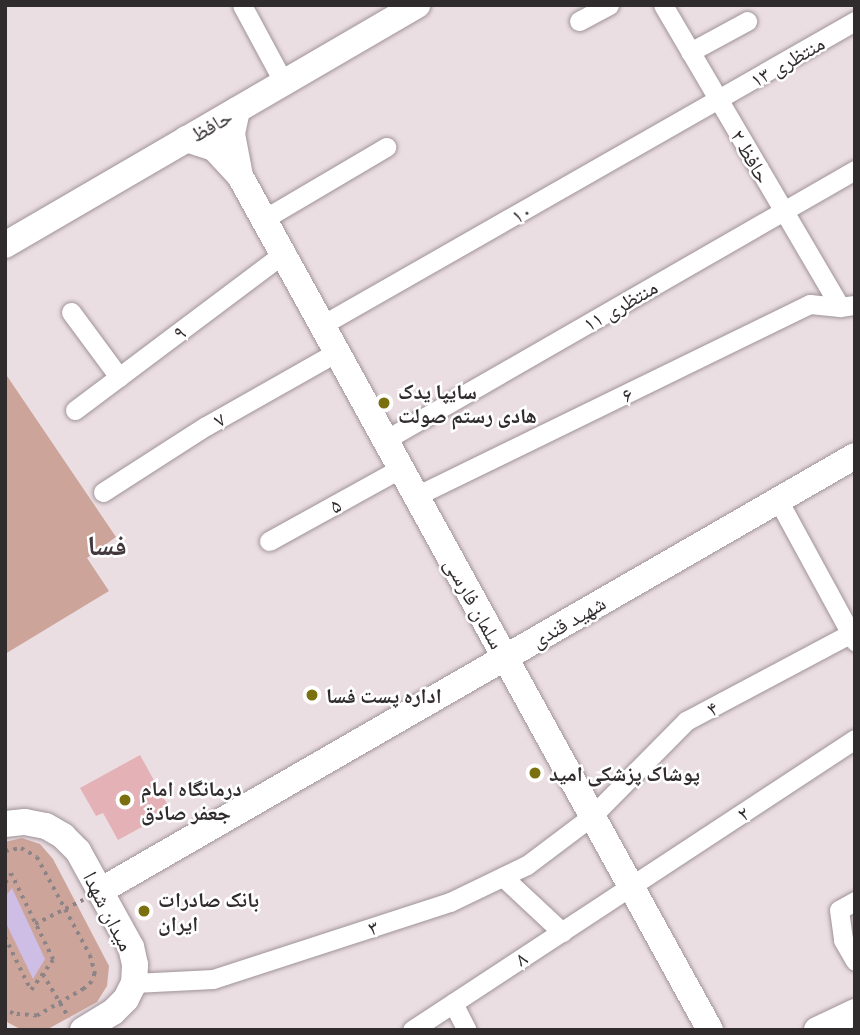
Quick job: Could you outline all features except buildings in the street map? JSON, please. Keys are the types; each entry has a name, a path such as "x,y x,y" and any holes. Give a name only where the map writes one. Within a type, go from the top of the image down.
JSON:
{"street":[{"path":"242,5 284,83"},
{"name":"حافظ","path":"5,244 417,5"},
{"path":"579,21 610,5"},
{"name":"حافظ ۲","path":"663,5 783,211 848,306"},
{"path":"691,52 747,21"},
{"name":"منتظری ۱۳","path":"719,101 855,22"},
{"name":"۱۰","path":"322,325 719,101"},
{"path":"237,110 232,134 240,176"},
{"path":"186,139 214,148 240,176"},
{"path":"264,219 386,146"},
{"name":"منتظری ۱۱","path":"385,440 855,170"},
{"name":"سلمان فارسی","path":"240,176 710,1030"},
{"name":"۹","path":"75,410 283,254"},
{"name":"۶","path":"416,496 810,304 848,306"},
{"path":"71,312 119,377"},
{"name":"۷","path":"103,492 206,426 337,352"},
{"name":"شهید قندی","path":"100,891 855,456"},
{"name":"۵","path":"269,541 401,468"},
{"path":"778,500 853,635"},
{"name":"۴","path":"592,816 687,721 853,635"},
{"name":"۲","path":"631,887 855,739"},
{"name":"۳","path":"134,983 213,979 450,902 527,865 592,816"},
{"name":"میدان شهدا","path":"5,824 25,822 46,826 64,836 78,851 131,947 135,965 134,983"},
{"path":"503,877 562,932"},
{"name":"۸","path":"412,1030 631,887"},
{"path":"855,901 839,910 843,940 855,961"},
{"path":"81,1026 113,1012 126,999 134,983"},
{"path":"453,1003 467,1030"},
{"path":"817,1030 855,1012"}],"path":[{"path":"5,851 21,848 31,851 66,908 90,955 95,974 92,982 84,989 37,1016 13,1014 5,1008"},
{"path":"5,883 10,874 53,960 31,990 6,940"},
{"path":"35,924 100,891"},
{"path":"43,974 60,1003 81,1026"}],"shaded area":[{"path":"5,373 116,537 87,558 109,591 5,654"},
{"path":"22,838 40,844 53,859 109,966 107,986 97,1002 48,1029 22,1030 5,1021 5,842"},
{"path":"12,888 45,959 33,979 5,921 5,897"}],"place":[{"name":"سایپا یدک هادی رستم صولت","path":"384,403"},
{"name":"اداره پست فسا","path":"312,695"},
{"name":"پوشاک پزشکی امید","path":"535,773"},
{"name":"درمانگاه امام جعفر صادق","path":"125,800"},
{"name":"بانک صادرات ایران","path":"144,911"}],"district":[{"name":"فسا","path":"107,544"}]}
